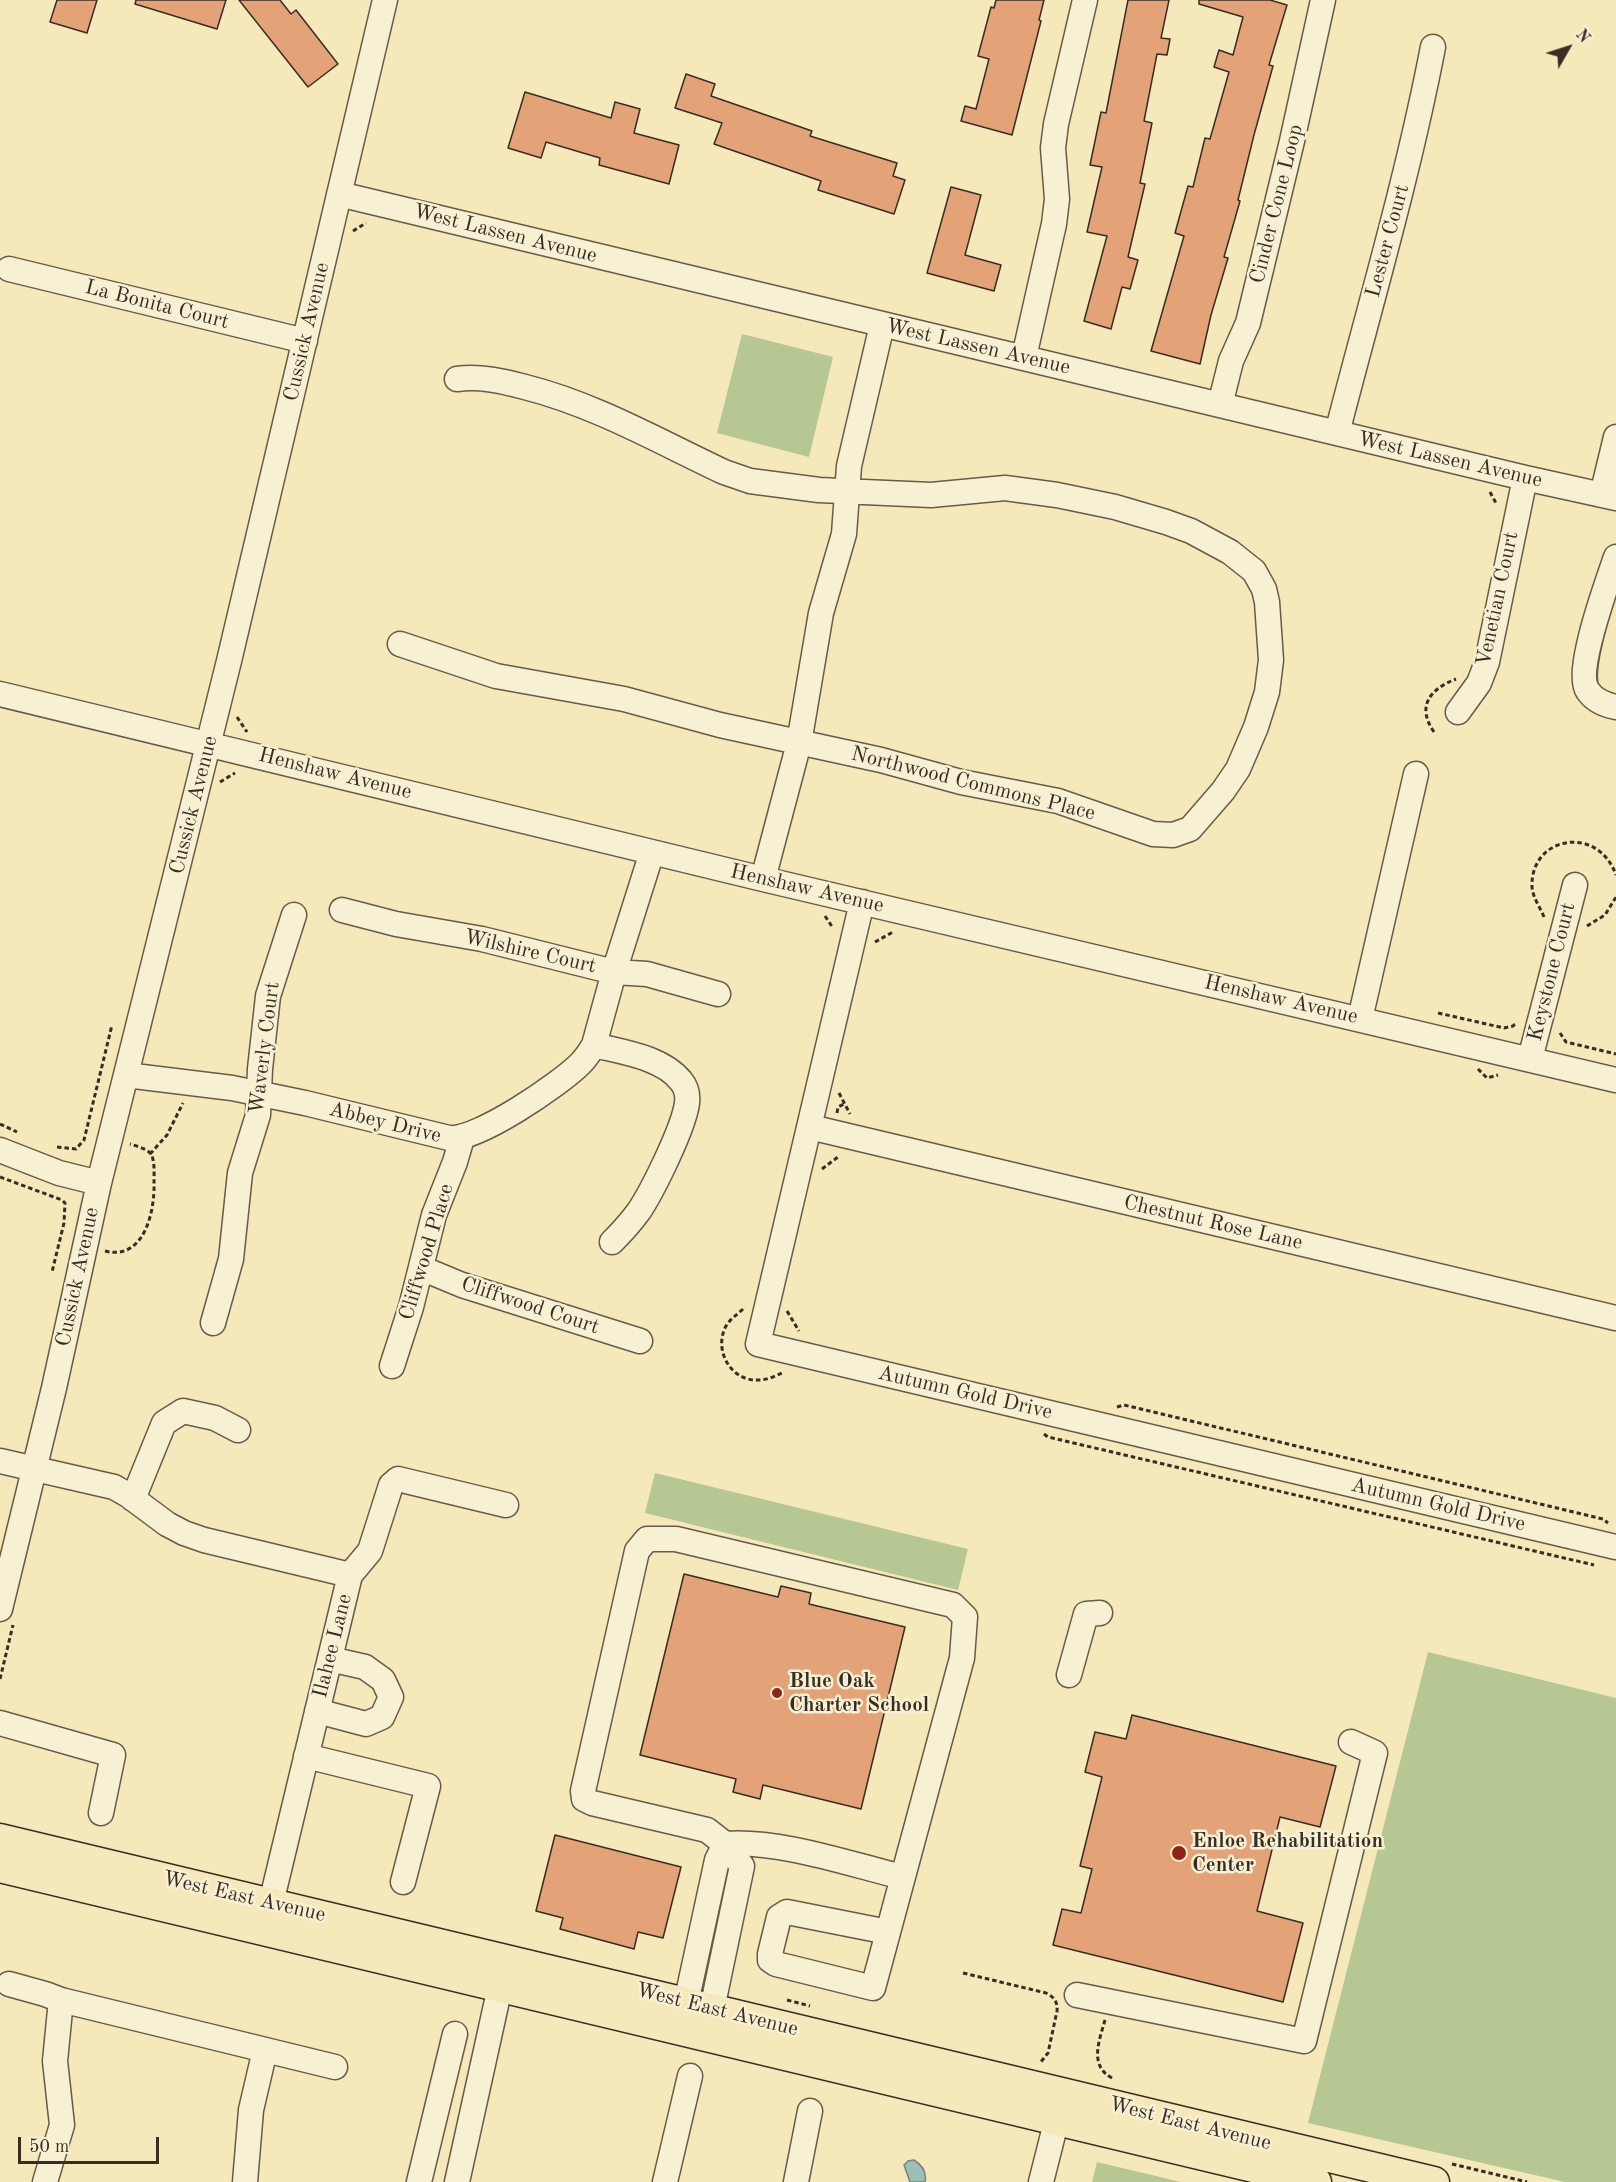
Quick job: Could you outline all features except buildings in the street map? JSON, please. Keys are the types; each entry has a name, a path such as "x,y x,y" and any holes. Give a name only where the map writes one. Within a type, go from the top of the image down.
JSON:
{"main road":[{"name":"West East Avenue","path":"0,1839 699,2006 1060,2107 1316,2182"},
{"name":"West East Avenue","path":"0,1867 694,2033 1060,2107 1441,2173"}],"street":[{"name":"Cussick Avenue","path":"0,1609 35,1470 99,1182 209,743 386,0"},
{"path":"1024,357 1054,224 1057,199 1053,148 1056,124 1085,0"},
{"name":"Cinder Cone Loop","path":"1220,405 1231,361 1248,323 1295,129 1323,0"},
{"name":"Lester Court","path":"1337,433 1397,206 1422,105 1433,47"},
{"name":"West Lassen Avenue","path":"339,194 1525,478 1609,496"},
{"name":"La Bonita Court","path":"9,268 305,341"},
{"path":"763,879 799,742 816,632 844,534 849,466 882,325"},
{"name":"Northwood Commons Place","path":"400,644 496,676 624,699 720,725 881,760 978,786 1058,801 1153,834 1173,836 1196,824 1231,781 1256,727 1270,681 1268,602 1260,580 1244,561 1191,531 1167,522 1115,507 1020,489 991,489 938,495 847,492 750,481 724,472 566,398 495,379 457,379"},
{"path":"1609,496 1616,437"},
{"name":"Venetian Court","path":"1458,712 1479,683 1487,662 1525,478"},
{"path":"1616,557 1588,649 1584,681 1587,691 1597,699 1616,707"},
{"name":"Henshaw Avenue","path":"0,694 763,879 1616,1080"},
{"path":"1360,1019 1416,774"},
{"name":"Abbey Drive","path":"126,1075 223,1087 305,1103 449,1138 462,1138 504,1117 561,1080 580,1064 594,1045 614,972 652,852"},
{"name":"Keystone Court","path":"1530,1059 1575,885"},
{"name":"Autumn Gold Drive","path":"862,902 758,1344 1613,1536"},
{"name":"Wilshire Court","path":"342,910 396,924 502,944 614,972 647,974 718,994"},
{"name":"Waverly Court","path":"213,1323 231,1259 240,1173 258,1115 268,996 294,915"},
{"path":"594,1045 643,1058 666,1068 681,1081 687,1096 683,1117 666,1160 647,1198 633,1220 612,1242"},
{"name":"Chestnut Rose Lane","path":"810,1127 1616,1318"},
{"name":"Cliffwood Place","path":"392,1366 435,1215 462,1138"},
{"path":"0,1150 59,1173 99,1182"},
{"name":"Cliffwood Court","path":"421,1269 462,1285 640,1341"},
{"path":"133,1499 164,1423 183,1411 215,1418 238,1430"},
{"name":"Ilahee Lane","path":"0,1461 114,1487 167,1524 194,1537 350,1575 271,1903"},
{"path":"350,1575 370,1551 391,1485 398,1479 506,1505"},
{"path":"694,2033 699,2006 742,1866 725,1844 706,1830 592,1803 584,1799 637,1551 647,1539 676,1539 953,1605 965,1617 962,1658 873,1988 776,1964 770,1960 779,1917 787,1912 888,1932"},
{"path":"1069,1675 1086,1614 1100,1613"},
{"path":"317,1711 366,1724 382,1717 391,1697 383,1680 365,1667 330,1659"},
{"path":"0,1723 113,1755 101,1813"},
{"path":"1077,1995 1304,2041 1375,1753 1351,1742"},
{"path":"306,1756 428,1786 404,1882"},
{"path":"725,1844 744,1843 780,1847 903,1877"},
{"path":"9,1984 61,2000 336,2067"},
{"path":"457,2182 500,1987"},
{"path":"45,2182 62,2125 55,2061 61,2000"},
{"path":"419,2182 455,2034"},
{"path":"245,2182 250,2110 265,2050"},
{"path":"665,2182 690,2076"},
{"path":"1041,2182 1060,2107"},
{"path":"796,2182 810,2111"}],"path":[{"path":"1544,922 1534,895 1532,882 1535,869 1547,852 1564,843 1588,844 1603,853 1616,875"},
{"path":"1583,927 1605,915 1616,897"},
{"path":"873,944 898,929"},
{"path":"1438,1013 1504,1028 1513,1026 1521,1017"},
{"path":"50,1146 72,1150 80,1148 112,1025"},
{"path":"1558,1029 1566,1042 1616,1054"},
{"path":"838,1091 850,1116 855,1118"},
{"path":"150,1154 167,1135 184,1100"},
{"path":"0,1124 18,1132"},
{"path":"103,1250 117,1253 129,1249 147,1225 153,1211 153,1160 145,1149 129,1143"},
{"path":"819,1171 841,1155"},
{"path":"0,1177 65,1203 64,1223 52,1272"},
{"path":"787,1305 786,1310 801,1334"},
{"path":"1112,1408 1124,1405 1603,1519 1613,1536"},
{"path":"963,1973 1046,1993 1054,1998 1058,2007 1050,2045 1046,2058 1037,2065"},
{"path":"783,1999 818,2008"},
{"path":"1108,2015 1096,2057 1100,2071 1119,2081"},
{"path":"1441,2173 1527,2182"}],"green space":[{"path":"742,334 833,357 809,457 717,433"},
{"path":"655,1473 968,1549 958,1590 645,1513"},
{"path":"1428,1652 1616,1698 1616,2182 1565,2182 1308,2123"},
{"path":"1097,2162 1181,2182 1092,2182"}],"water":[{"path":"914,2160 923,2169 925,2182 910,2182 904,2165"}],"place":[{"name":"Blue Oak Charter School","path":"777,1693"},
{"name":"Enloe Rehabilitation Center","path":"1179,1853"}]}
